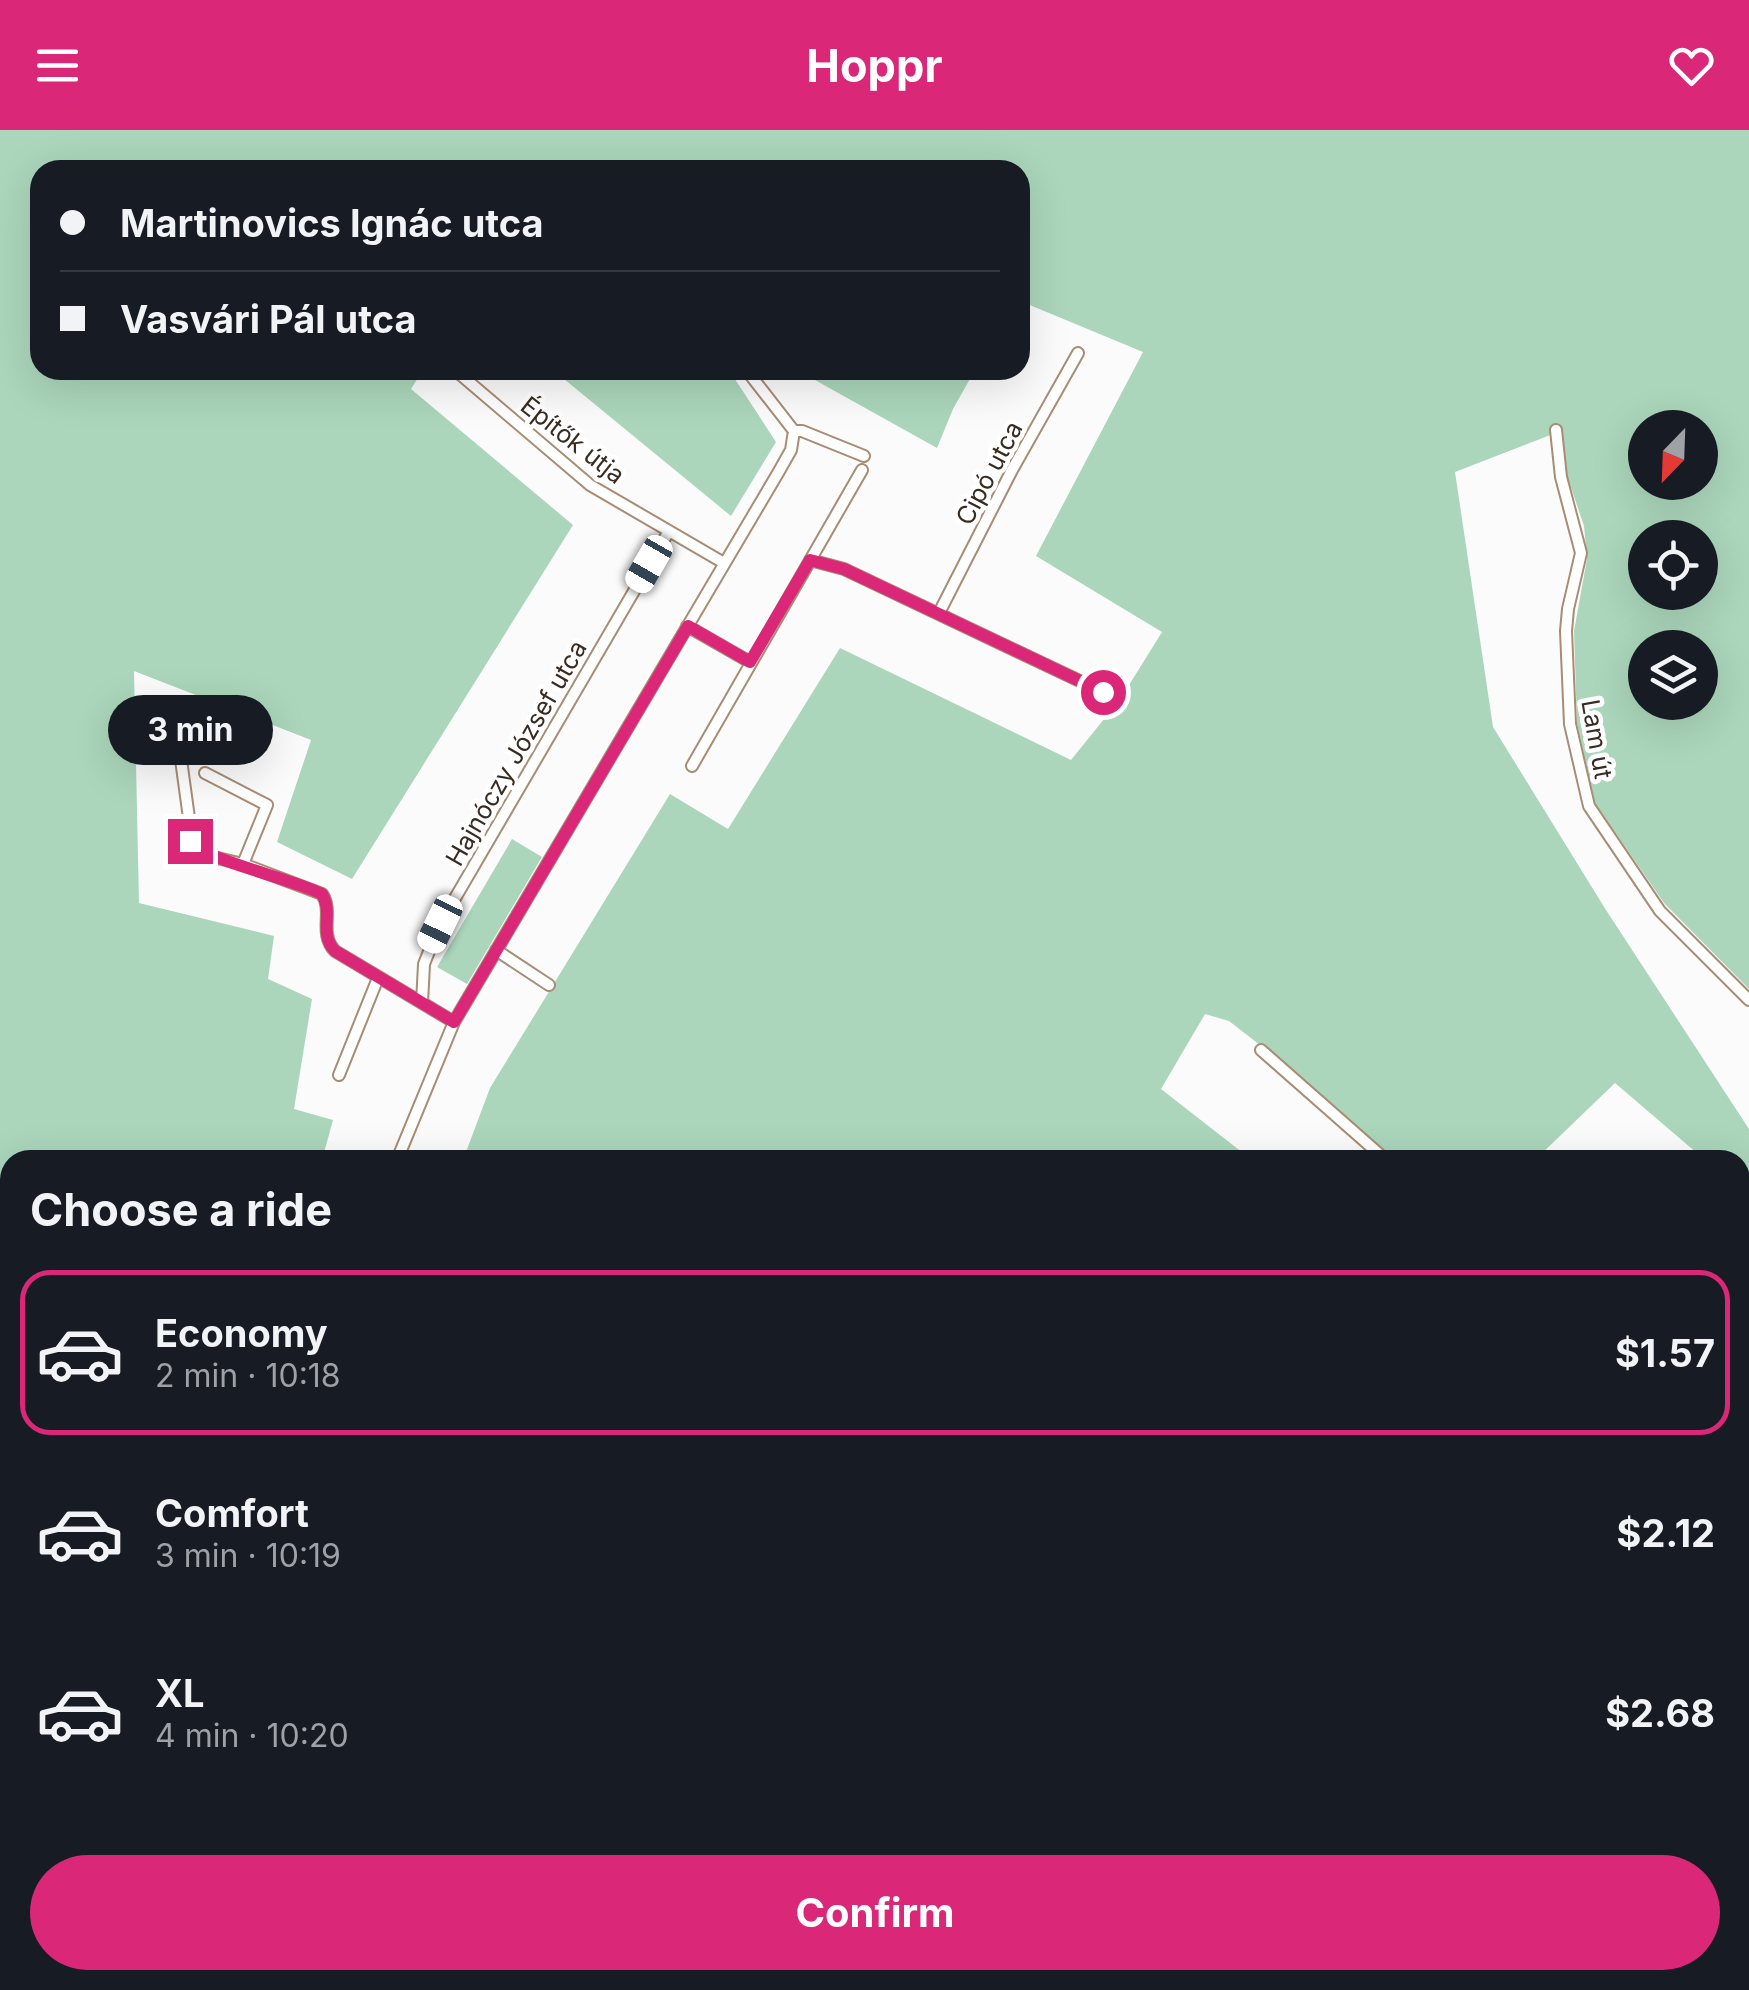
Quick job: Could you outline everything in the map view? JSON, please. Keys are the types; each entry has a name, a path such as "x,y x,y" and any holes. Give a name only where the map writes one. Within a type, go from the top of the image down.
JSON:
{"street":[{"name":"Cipó utca","path":"939,612 1078,353"},
{"name":"Építők útja","path":"467,380 590,485 724,562"},
{"path":"401,1150 454,1022 790,450 794,431 754,380"},
{"path":"794,431 802,430 864,456"},
{"name":"Lam út","path":"1556,430 1561,477 1581,553 1566,631 1570,724 1589,806 1660,911 1749,1000"},
{"path":"692,766 862,470"},
{"name":"Hajnóczy József utca","path":"422,1003 424,964 440,924 668,531"},
{"path":"810,560 844,569 1103,692"},
{"path":"688,626 750,662"},
{"path":"174,709 191,844 212,857 243,864 322,894 328,906 325,934 330,946 454,1022"},
{"path":"206,773 268,805 243,864"},
{"path":"496,950 548,985"},
{"path":"338,1075 378,978"},
{"path":"1261,1050 1375,1150"}],"green space":[{"path":"0,130 1749,130 1749,989 1664,903 1595,803 1577,724 1574,631 1587,559 1584,526 1553,434 1455,472 1493,727 1749,1129 1749,1150 1693,1150 1615,1083 1545,1150 1386,1150 1373,1145 1229,1021 1205,1014 1161,1089 1239,1150 467,1150 490,1088 670,794 728,829 840,648 1071,760 1121,698 1162,632 1036,556 1143,352 1030,305 1030,160 30,160 30,380 417,380 411,389 573,525 352,879 277,842 311,740 134,671 139,903 274,936 268,979 312,999 294,1109 333,1120 325,1150 0,1150"},
{"path":"565,380 736,380 776,442 731,516"},
{"path":"815,380 969,380 937,448"},
{"path":"512,839 542,857 467,984 437,967"}],"route":[{"path":"190,841 195,849 212,857 243,864 322,894 328,906 325,934 335,951 454,1022 688,626 750,662 810,560 844,569 1103,692"}]}
